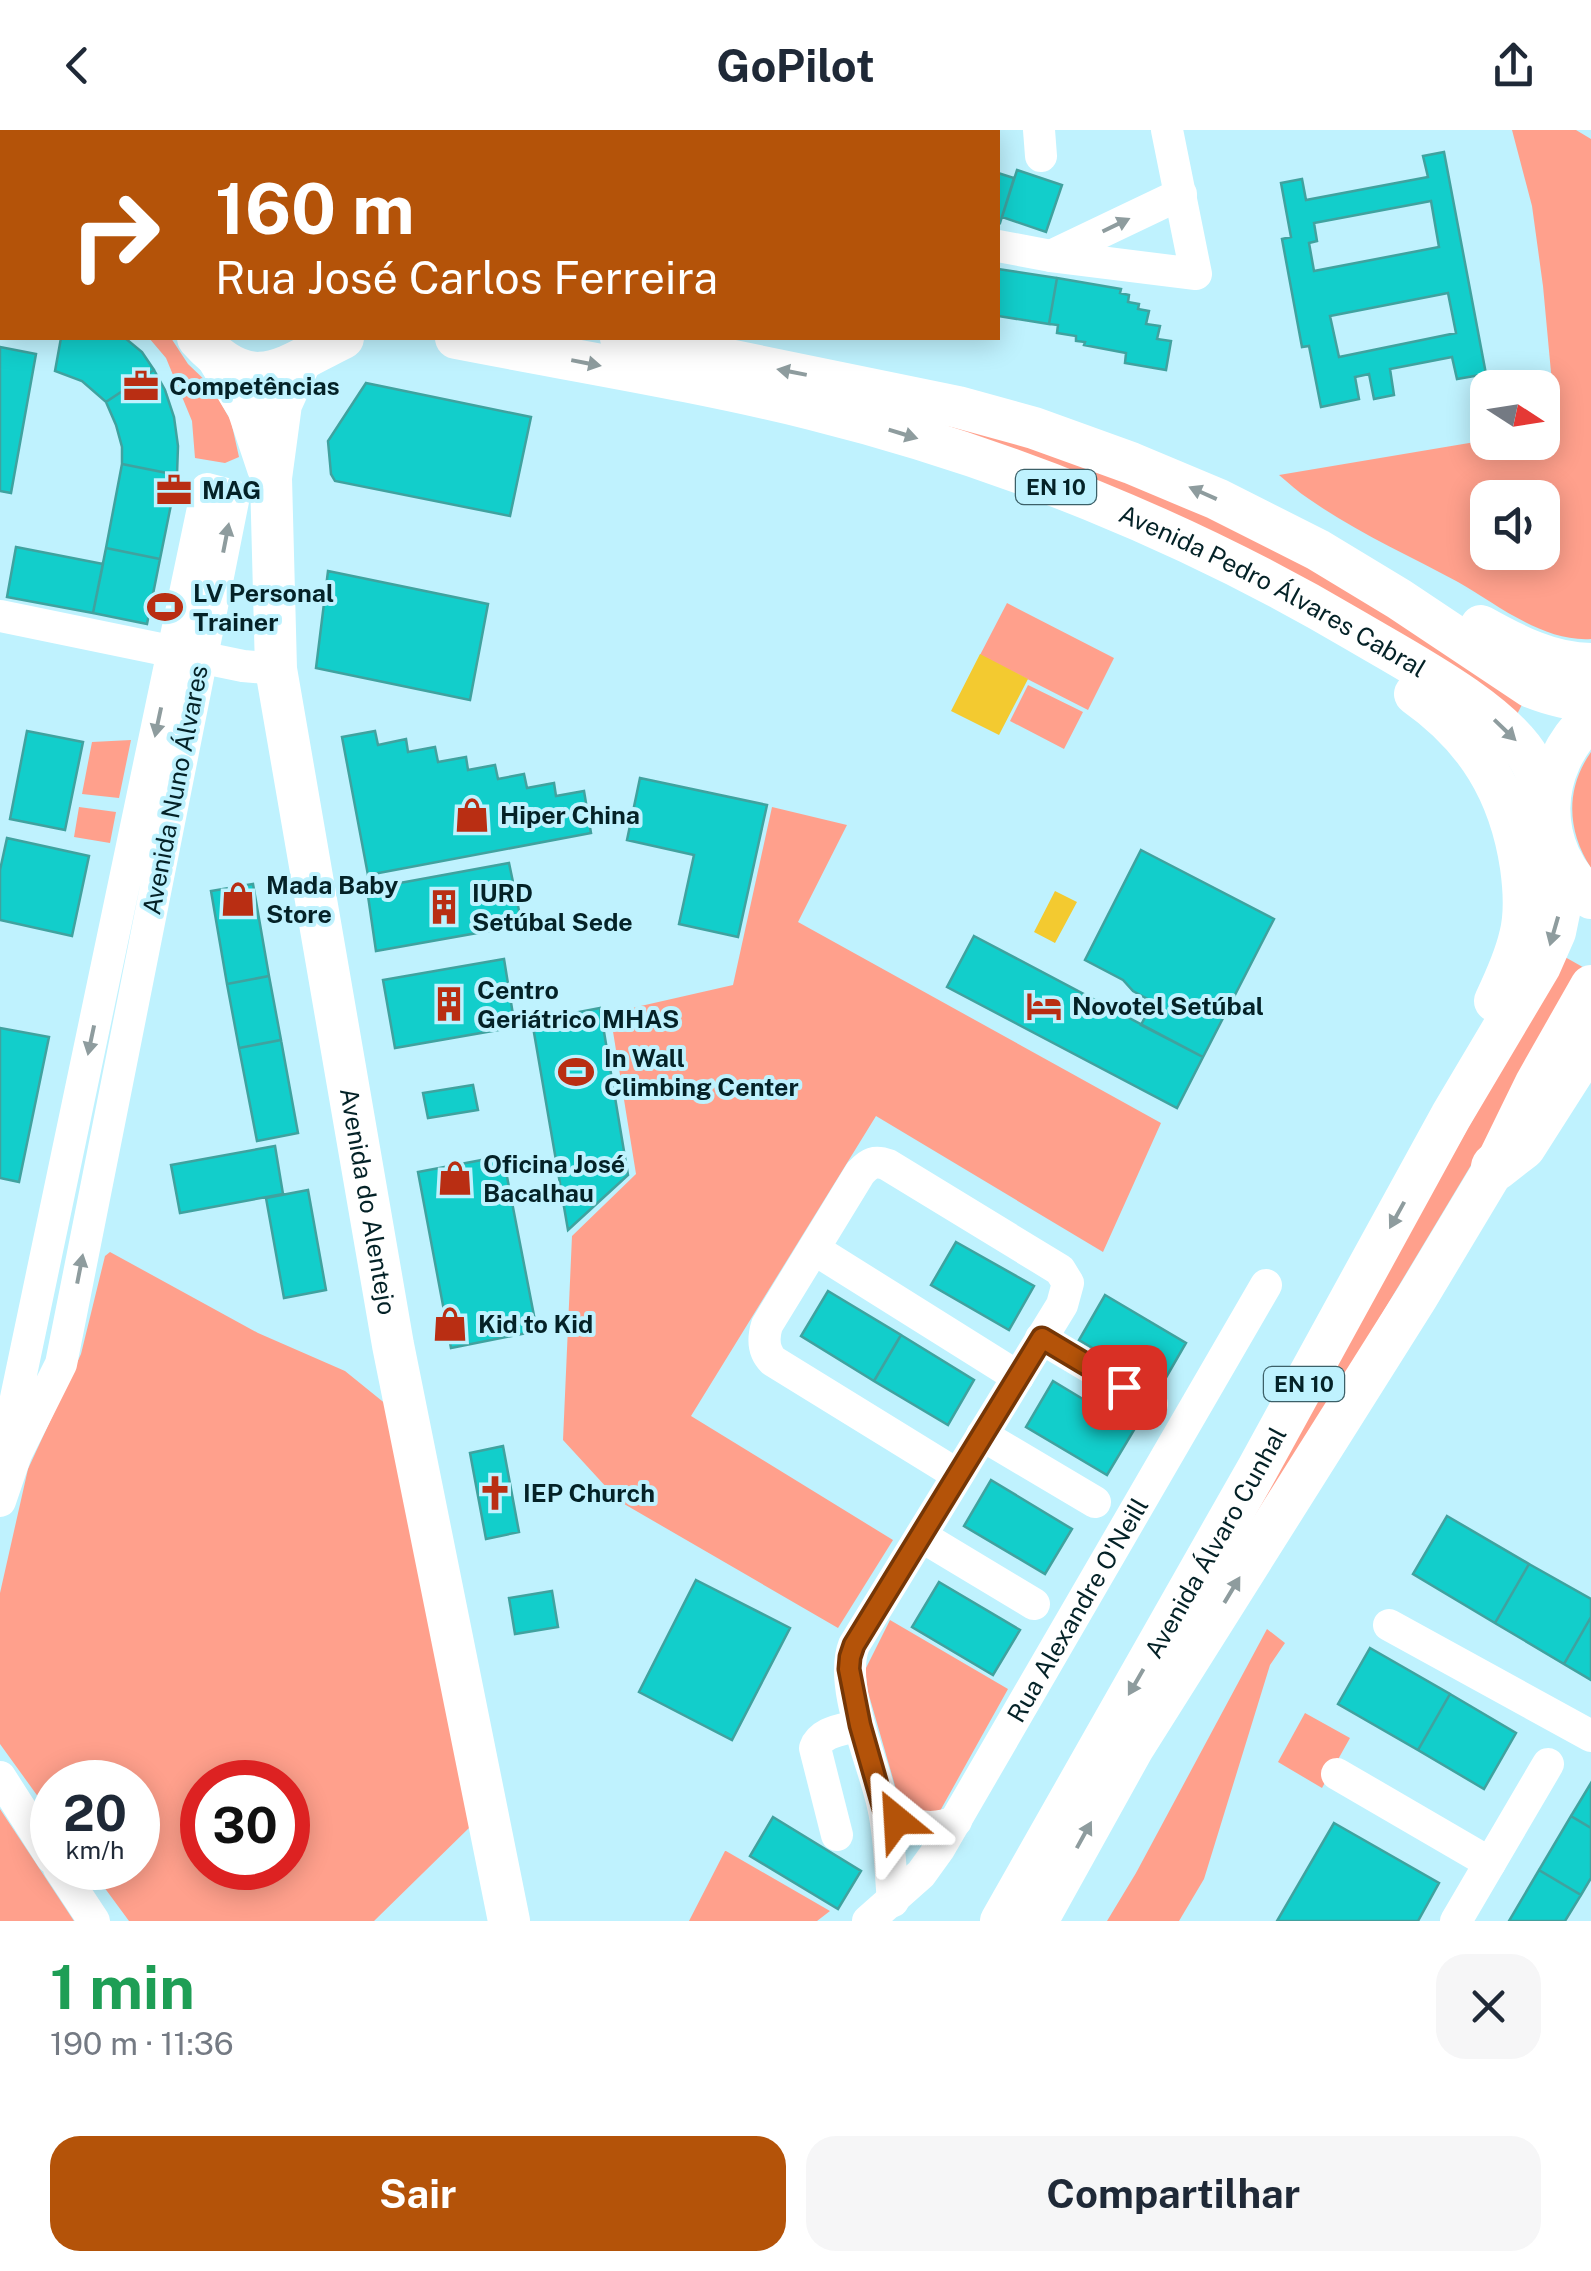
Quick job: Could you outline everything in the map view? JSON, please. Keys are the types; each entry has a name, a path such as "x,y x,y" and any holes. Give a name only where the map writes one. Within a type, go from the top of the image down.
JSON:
{"highway":[{"path":"1495,1167 1522,1146 1591,1038"}],"main road":[{"name":"Avenida Pedro Álvares Cabral","path":"466,340 736,392 878,426 1022,474 1176,538 1308,603 1496,721 1532,763 1551,830"},
{"name":"Avenida Pedro Álvares Cabral","path":"631,340 904,395 1034,428 1174,480 1291,536 1366,578 1531,686 1565,698 1591,700"},
{"path":"208,348 238,369 259,373 280,370 320,347"},
{"name":"Avenida do Alentejo","path":"320,347 281,404 271,478 276,669 396,1357 509,1921"},
{"name":"Avenida do Alentejo","path":"208,348 248,408 271,478"},
{"path":"1291,536 1409,586 1531,652 1591,664"},
{"path":"1176,538 1425,701 1464,737 1496,781 1517,842 1524,913 1502,988 1472,1049 1451,1116"},
{"name":"EN 10","path":"1591,718 1569,742 1556,768 1550,797 1551,830 1566,870 1591,898"},
{"name":"Avenida Álvaro Cunhal","path":"1001,1921 1258,1468 1451,1116 1540,966 1558,920 1560,897 1551,830"},
{"name":"Avenida Álvaro Cunhal","path":"1037,1921 1134,1748 1495,1167 1536,1082 1591,986"}],"street":[{"path":"1000,246 1196,274 1168,130"},
{"path":"1052,256 1181,194"},
{"path":"0,616 243,666 276,669"},
{"name":"Avenida Nuno Álvares","path":"0,1474 188,654"},
{"name":"Avenida Nuno Álvares","path":"0,1501 16,1454 61,1364 188,654"},
{"path":"921,1874 884,1809 860,1725 850,1657 1062,1305 1068,1283 1060,1270 888,1165 870,1164 860,1173 767,1325 764,1342 769,1357 958,1475"},
{"path":"814,1249 1018,1377"},
{"name":"Rua Alexandre O'Neill","path":"881,1911 921,1874 956,1820 1266,1284"},
{"path":"1042,1338 1152,1404"},
{"path":"26,1352 34,1370 47,1372 61,1364"},
{"path":"982,1435 1095,1502"},
{"path":"921,1536 1034,1604"},
{"path":"1389,1625 1591,1736"},
{"path":"837,1835 815,1748 824,1736 860,1725"},
{"path":"1456,1921 1548,1764"},
{"path":"1336,1774 1490,1863"},
{"path":"0,1777 30,1824"},
{"path":"884,1809 910,1824 939,1827 956,1820"},
{"path":"881,1911 884,1809"},
{"path":"74,1890 94,1921"}],"shaded area":[{"path":"1512,130 1576,130 1591,139 1591,639 1556,635 1522,620 1345,522 1279,475 1470,443 1470,460 1560,460 1560,370 1551,370 1532,206"},
{"path":"151,340 172,340 188,364 211,386 231,421 239,457 225,463 195,458 192,421 166,358"},
{"path":"819,392 1057,451 1300,556 1526,697 1514,720 1414,649"},
{"path":"1007,603 1114,658 1088,710 980,655"},
{"path":"980,654 1028,679 999,735 951,711"},
{"path":"1028,685 1083,712 1064,749 1010,721"},
{"path":"131,740 119,798 82,794 92,742"},
{"path":"1591,752 1591,868 1577,839 1572,810 1577,781"},
{"path":"79,807 116,812 110,843 74,837"},
{"path":"772,807 847,825 798,922 1161,1123 1103,1252 876,1116 691,1416 893,1540 838,1628 619,1501 563,1440 572,1236 636,1174 610,1013 733,985"},
{"path":"1055,891 1077,902 1055,943 1034,932"},
{"path":"1565,957 1588,970 1030,1901"},
{"path":"110,1252 258,1333 345,1371 387,1405 471,1826 374,1921 129,1921 106,1890 160,1890 160,1760 30,1760 30,1786 0,1744 0,1593 28,1469 81,1354 105,1256"},
{"path":"890,1620 1008,1689 940,1811 915,1812 900,1803 868,1692 865,1670"},
{"path":"1267,1629 1285,1643 1270,1665 1204,1879 1179,1921 1107,1921 1136,1873"},
{"path":"1305,1713 1350,1738 1322,1788 1278,1762"},
{"path":"0,1809 30,1854 30,1890 54,1890 74,1921 0,1921"},
{"path":"725,1851 830,1911 817,1921 689,1921"}],"building":[{"path":"1444,152 1485,370 1470,370 1470,377 1457,379 1452,357 1390,369 1394,395 1374,399 1369,374 1355,377 1359,399 1321,407 1309,346 1302,347 1282,239 1291,237 1281,183 1302,179 1306,200 1428,177 1423,156","holes":["1431,201 1439,247 1314,271 1309,243 1317,241 1314,223","1448,293 1456,333 1339,357 1330,316"]},
{"path":"1017,170 1062,185 1046,232 1002,217"},
{"path":"1000,174 1014,178 1000,223"},
{"path":"1000,269 1057,278 1049,324 1000,316"},
{"path":"1057,278 1121,289 1120,293 1129,295 1128,302 1149,311 1146,324 1160,326 1157,339 1171,341 1166,370 1125,363 1126,353 1084,345 1085,342 1076,341 1076,336 1057,333 1058,325 1049,324"},
{"path":"61,340 127,340 154,370 106,402 82,381 55,371"},
{"path":"0,347 36,354 11,493 0,491"},
{"path":"154,370 174,417 177,475 122,464 122,447 106,402"},
{"path":"366,383 531,417 510,516 335,481 328,441"},
{"path":"122,464 177,475 160,559 106,548"},
{"path":"16,547 103,564 93,613 7,597"},
{"path":"106,548 160,559 147,624 93,613"},
{"path":"328,571 488,604 470,700 316,668"},
{"path":"27,731 83,742 65,830 10,819"},
{"name":"Hiper China","path":"375,731 378,745 406,739 408,752 435,747 438,762 466,757 468,770 495,765 498,779 524,774 527,788 554,783 556,796 584,791 591,833 368,875 342,737"},
{"path":"640,778 767,805 738,937 679,924 694,855 627,840"},
{"path":"7,838 89,856 72,936 0,920 0,870"},
{"path":"1141,850 1274,919 1203,1057 1141,1025 1153,1002 1085,960"},
{"name":"IURD Setúbal Sede","path":"509,863 522,925 376,951 367,889"},
{"path":"253,884 269,976 227,984 211,891"},
{"name":"Novotel Setúbal","path":"974,936 1203,1057 1177,1108 947,987"},
{"name":"Centro Geriátrico MHAS","path":"504,959 515,1027 395,1048 383,980"},
{"path":"269,976 281,1040 239,1048 227,984"},
{"name":"In Wall Climbing Center","path":"600,1008 628,1175 568,1230 532,1021"},
{"path":"0,1028 49,1037 19,1182 0,1178"},
{"path":"281,1040 298,1133 257,1141 239,1048"},
{"path":"473,1085 478,1110 428,1118 423,1093"},
{"path":"275,1146 283,1194 180,1213 171,1165"},
{"path":"503,1156 537,1331 451,1348 418,1172"},
{"path":"308,1190 326,1290 284,1298 266,1198"},
{"path":"956,1242 1034,1286 1009,1330 931,1285"},
{"path":"828,1291 901,1335 874,1381 801,1336"},
{"path":"1105,1295 1186,1343 1160,1388 1079,1340"},
{"path":"901,1335 974,1380 948,1425 874,1381"},
{"path":"1053,1381 1134,1430 1107,1475 1026,1427"},
{"name":"IEP Church","path":"503,1446 519,1532 486,1539 470,1453"},
{"path":"991,1480 1072,1529 1045,1574 964,1526"},
{"path":"1447,1516 1529,1564 1495,1623 1413,1574"},
{"path":"1529,1564 1591,1599 1591,1617 1564,1664 1495,1623"},
{"path":"696,1580 790,1628 732,1740 639,1692"},
{"path":"939,1582 1020,1630 993,1675 912,1627"},
{"path":"552,1591 558,1627 515,1634 509,1598"},
{"path":"1591,1617 1591,1680 1564,1664"},
{"path":"1370,1648 1450,1694 1418,1750 1338,1704"},
{"path":"1450,1694 1516,1733 1484,1789 1418,1750"},
{"path":"1591,1783 1591,1828 1571,1816"},
{"path":"1571,1816 1591,1828 1591,1878 1581,1895 1539,1870"},
{"path":"773,1817 861,1871 838,1909 750,1856"},
{"path":"1334,1823 1439,1883 1418,1921 1277,1921"},
{"path":"1539,1870 1581,1895 1565,1921 1509,1921"}],"place":[{"name":"Competências","path":"141,386"},
{"name":"MAG","path":"174,490"},
{"name":"LV Personal Trainer","path":"165,607"},
{"name":"Hiper China","path":"472,815"},
{"name":"Mada Baby Store","path":"238,899"},
{"name":"IURD Setúbal Sede","path":"444,907"},
{"name":"Centro Geriátrico MHAS","path":"449,1004"},
{"name":"Novotel Setúbal","path":"1044,1006"},
{"name":"In Wall Climbing Center","path":"576,1072"},
{"name":"Oficina José Bacalhau","path":"455,1178"},
{"name":"Kid to Kid","path":"450,1324"},
{"name":"IEP Church","path":"495,1493"}],"route":[{"path":"897,1820 884,1809 860,1725 849,1669 854,1645 1042,1338 1124,1387"}]}
